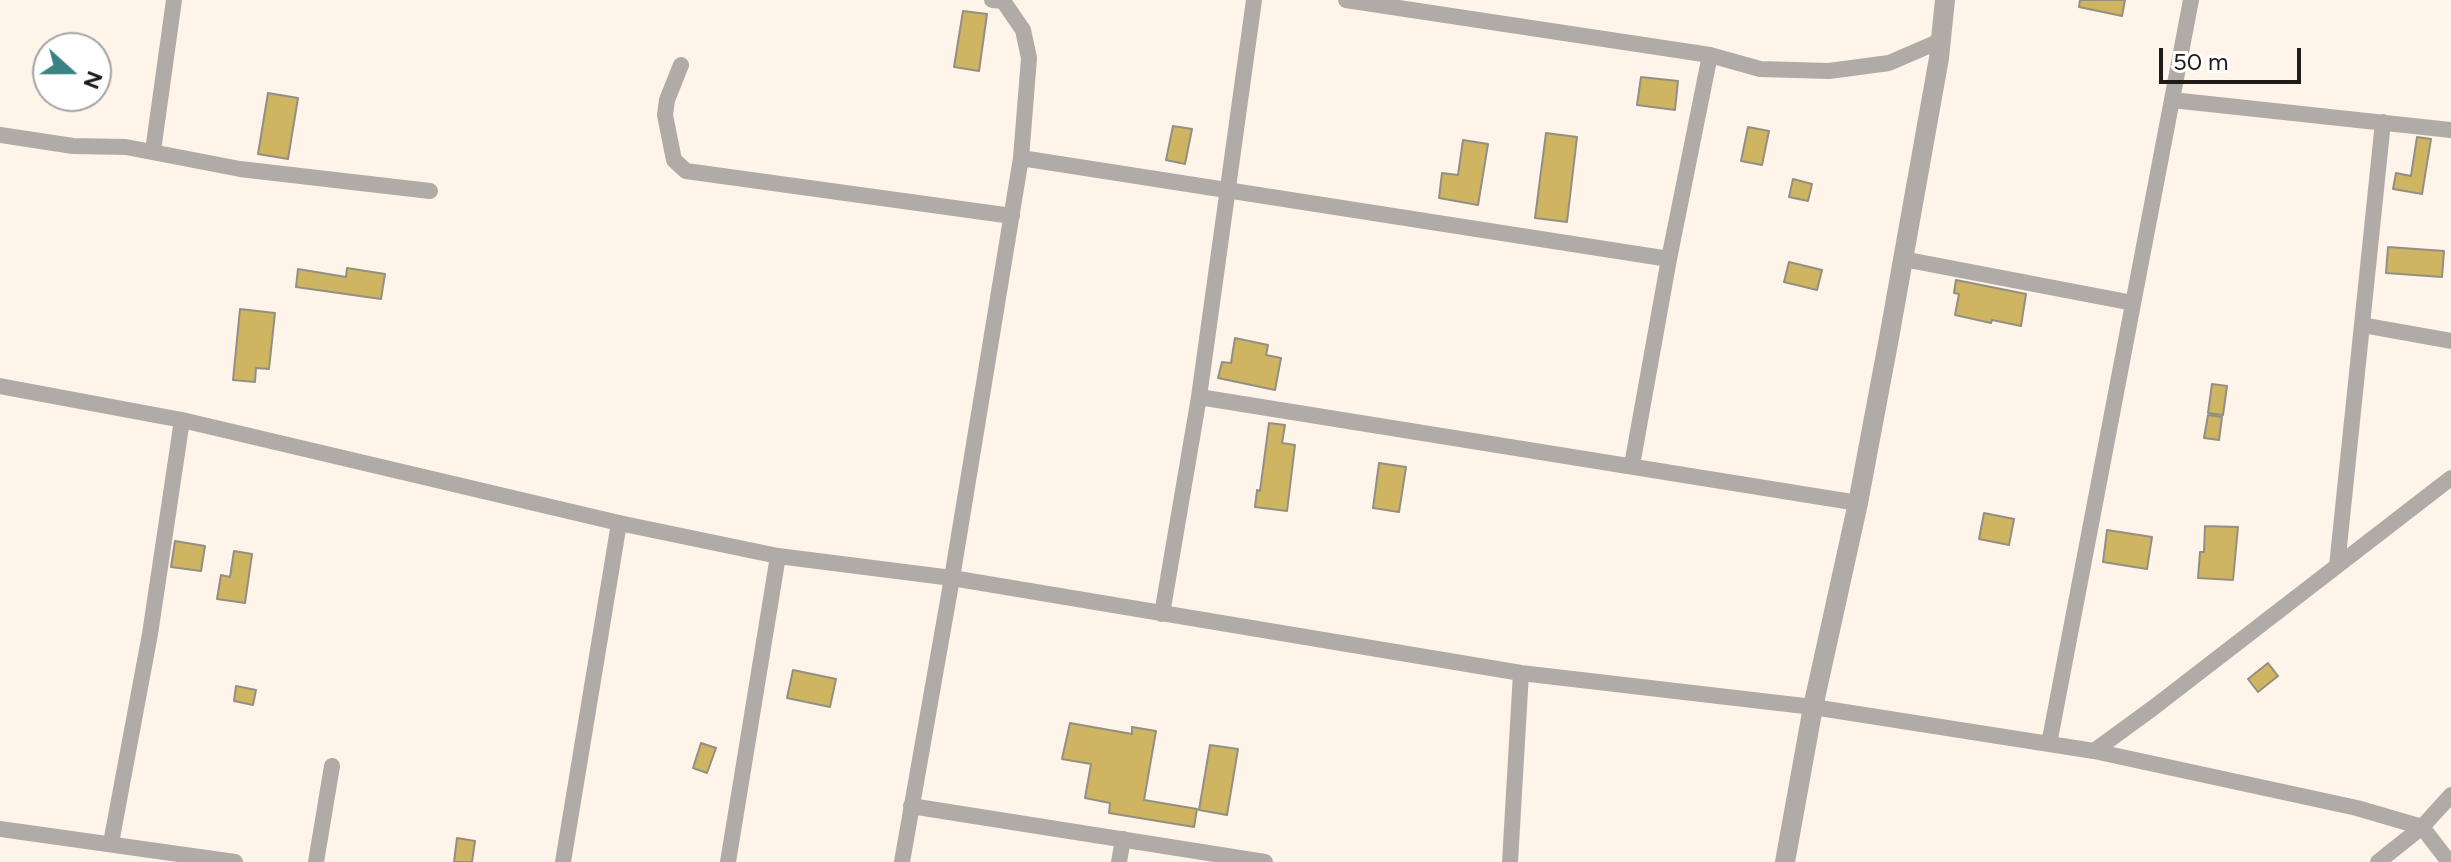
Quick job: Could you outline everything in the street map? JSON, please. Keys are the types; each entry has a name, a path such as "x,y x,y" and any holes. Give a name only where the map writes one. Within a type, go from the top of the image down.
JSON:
{"street":[{"path":"153,151 174,0"},
{"path":"902,862 1021,158 1029,58 1023,30 999,0"},
{"path":"1162,614 1199,397 1254,0"},
{"path":"1346,0 1710,55 1760,69 1829,71 1889,63 1940,41"},
{"path":"1785,862 1813,707 1858,503 1903,259 1945,0"},
{"path":"2049,744 2191,0"},
{"path":"1632,465 1710,55"},
{"path":"681,65 667,100 665,115 674,160 686,171 1012,216"},
{"path":"2172,100 2451,130"},
{"path":"2337,566 2383,122"},
{"path":"0,135 73,146 126,147 240,169 430,191"},
{"path":"1021,158 1669,259"},
{"path":"1903,259 2133,303"},
{"path":"2362,325 2451,341"},
{"path":"0,386 182,420 619,523 778,556 952,578 1521,673 1813,707 2094,751 2357,808 2422,827 2449,862"},
{"path":"1199,397 1858,503"},
{"path":"111,843 150,634 182,420"},
{"path":"2094,751 2451,479"},
{"path":"563,862 619,523"},
{"path":"728,862 778,556"},
{"path":"1510,862 1521,673"},
{"path":"316,862 332,766"},
{"path":"2378,862 2422,827 2451,795"},
{"path":"911,806 1265,862"},
{"path":"0,829 235,862"},
{"path":"1119,862 1123,839"}],"building":[{"path":"2080,0 2125,0 2122,16 2079,7"},
{"path":"963,11 987,14 979,71 954,67"},
{"path":"1641,77 1678,81 1675,110 1637,105"},
{"path":"268,93 298,98 288,159 258,154"},
{"path":"1173,126 1192,129 1185,164 1166,160"},
{"path":"1748,127 1769,131 1762,165 1741,161"},
{"path":"1546,133 1577,137 1567,222 1535,218"},
{"path":"2417,137 2431,139 2422,194 2393,189 2396,173 2411,176"},
{"path":"1463,140 1488,144 1478,205 1439,198 1442,173 1458,175"},
{"path":"1793,179 1812,184 1808,201 1789,197"},
{"path":"2388,247 2444,251 2442,277 2386,273"},
{"path":"1789,262 1822,270 1817,290 1784,282"},
{"path":"347,268 385,274 381,299 296,287 298,269 346,277"},
{"path":"1956,280 2026,294 2021,326 1955,315 1959,294 1954,293"},
{"path":"240,309 275,313 269,369 256,368 255,382 233,380"},
{"path":"1235,338 1268,345 1266,355 1281,358 1275,390 1218,378 1222,362 1231,363"},
{"path":"2212,384 2227,386 2223,415 2208,413"},
{"path":"2208,415 2222,417 2219,440 2204,438"},
{"path":"1269,423 1285,425 1282,443 1295,445 1287,511 1255,507"},
{"path":"1379,463 1406,467 1399,512 1373,508"},
{"path":"1984,513 2014,519 2009,545 1979,539"},
{"path":"2205,526 2238,527 2233,580 2198,578 2200,552 2204,552"},
{"path":"2107,530 2152,537 2147,569 2103,562"},
{"path":"175,541 205,546 201,571 171,567"},
{"path":"234,551 252,554 245,603 217,599 221,575 230,577"},
{"path":"2268,663 2278,676 2258,692 2248,679"},
{"path":"793,670 836,679 830,707 787,698"},
{"path":"236,686 256,690 253,705 234,701"},
{"path":"1070,723 1132,734 1132,727 1156,731 1144,800 1197,809 1194,827 1109,813 1110,803 1085,798 1091,764 1062,759"},
{"path":"701,743 716,748 707,773 693,768"},
{"path":"1210,745 1238,749 1227,815 1199,810"},
{"path":"457,838 475,841 472,862 454,862"}]}
